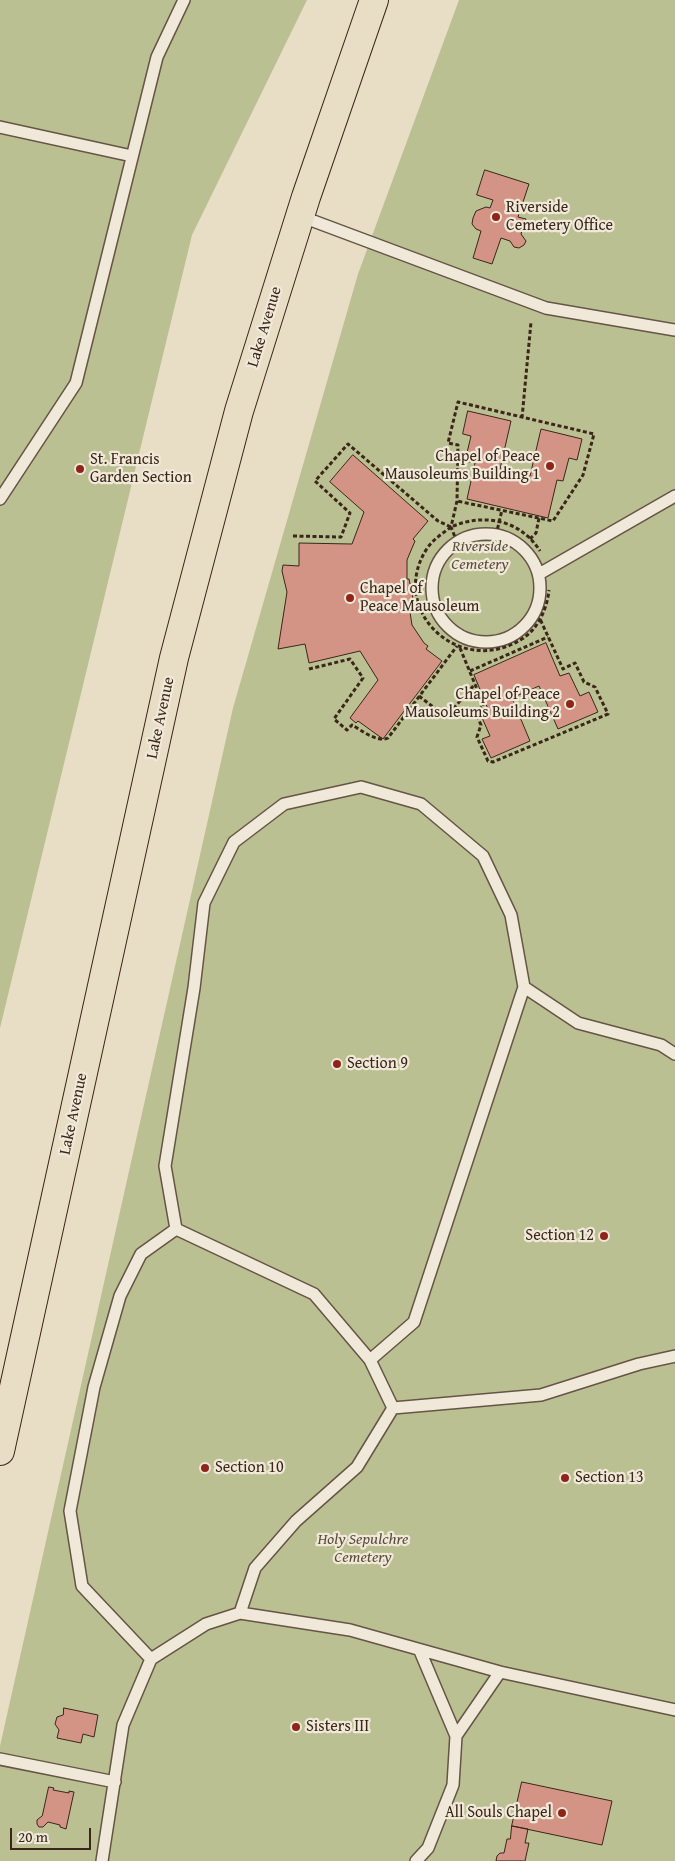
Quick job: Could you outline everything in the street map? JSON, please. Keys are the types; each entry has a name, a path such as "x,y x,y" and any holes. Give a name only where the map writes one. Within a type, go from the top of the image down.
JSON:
{"main road":[{"name":"Lake Avenue","path":"0,1451 174,658 239,411 300,216 374,0"}],"lane":[{"path":"0,498 76,384 157,57 184,0"},
{"path":"0,127 132,156"},
{"path":"300,216 546,308 675,330"},
{"path":"543,572 675,496"},
{"path":"482,534 496,534 510,539 523,548 543,572 540,592 536,610 526,625 511,636 494,641 476,640 459,634 445,622 436,607 432,589 435,571 444,555 457,542 482,534"},
{"path":"176,1229 165,1166 194,988 204,903 234,842 284,804 361,787 421,804 483,856 511,915 524,987 414,1322 370,1360"},
{"path":"524,987 578,1023 661,1045 675,1054"},
{"path":"176,1229 314,1294 370,1360 393,1408"},
{"path":"151,1659 82,1586 70,1511 94,1387 120,1296 141,1254 176,1229"},
{"path":"393,1408 541,1395 639,1364 675,1356"},
{"path":"240,1613 255,1568 296,1520 357,1467 393,1408"},
{"path":"102,1861 123,1725 151,1659 206,1624 240,1613 350,1630 500,1672 675,1710"},
{"path":"416,1861 428,1848 453,1785 456,1736 420,1651"},
{"path":"456,1736 500,1672"},
{"path":"0,1759 115,1782"}],"path":[{"path":"522,418 532,303"},
{"path":"457,501 553,522 583,475 594,434 458,402 448,443 458,445 457,501 451,527 457,542"},
{"path":"293,536 341,538 350,513 315,482 348,444 438,521 451,527"},
{"path":"496,534 502,510"},
{"path":"530,539 536,533 539,518"},
{"path":"475,520 500,521 521,531 530,539 544,558 543,572 549,584 548,598 540,619 526,636 514,644 485,652 458,647 444,639 433,629 424,617 416,588 417,573 429,546 451,527 475,520"},
{"path":"458,647 484,706 475,711 481,726 477,737 488,761 492,762 608,714 595,687 584,682 575,663 564,669 540,619"},
{"path":"470,671 548,636"},
{"path":"309,669 350,659 363,678 334,719 347,730 352,725 376,738 384,740 388,738 458,647"},
{"path":"419,696 446,717 475,684"}],"green space":[{"path":"0,0 307,0 192,235 0,1028"},
{"name":"Holy Sepulchre Cemetery","path":"459,0 675,0 675,1861 0,1861 0,1746 233,708 358,274"}],"building":[{"name":"Riverside Cemetery Office","path":"485,170 529,184 518,217 526,219 521,234 526,241 519,248 514,247 510,241 501,238 492,264 473,258 481,231 472,224 473,218 476,211 486,207 490,208 493,200 477,195"},
{"name":"Chapel of Peace Mausoleums Building 1","path":"468,411 511,421 500,469 530,476 541,429 582,439 577,460 569,458 563,481 557,480 548,518 467,499 475,463 465,461 471,436 463,434"},
{"name":"Chapel of Peace Mausoleum","path":"353,455 428,521 413,539 415,541 407,560 407,579 412,584 413,603 409,606 412,625 428,646 426,649 442,661 383,739 358,721 356,723 350,718 378,680 360,651 309,663 305,644 278,649 287,592 282,571 283,565 299,566 299,543 352,544 364,512 330,482"},
{"name":"Chapel of Peace Mausoleums Building 2","path":"546,643 560,676 569,673 580,696 589,692 598,712 558,729 539,686 512,698 530,741 491,758 482,739 490,736 480,713 488,709 474,675"},
{"path":"64,1708 98,1715 94,1737 83,1734 81,1743 57,1738 59,1730 55,1724 57,1717 63,1715"},
{"name":"All Souls Chapel","path":"522,1782 612,1801 602,1845 512,1826"},
{"path":"49,1787 54,1788 53,1790 74,1792 66,1829 60,1827 60,1825 48,1822 43,1827 39,1827 37,1824 37,1820 42,1816"},
{"path":"512,1826 528,1829 525,1843 529,1843 525,1861 496,1861 500,1853 504,1853 507,1839 510,1839"}],"place":[{"name":"Riverside Cemetery Office","path":"496,217"},
{"name":"Chapel of Peace Mausoleums Building 1","path":"550,466"},
{"name":"St. Francis Garden Section","path":"80,469"},
{"name":"Chapel of Peace Mausoleum","path":"350,598"},
{"name":"Chapel of Peace Mausoleums Building 2","path":"570,704"},
{"name":"Section 9","path":"337,1064"},
{"name":"Section 12","path":"604,1236"},
{"name":"Section 10","path":"205,1468"},
{"name":"Section 13","path":"565,1478"},
{"name":"Sisters III","path":"296,1727"},
{"name":"All Souls Chapel","path":"562,1813"}],"park label":[{"name":"Riverside Cemetery","path":"480,556"}]}
